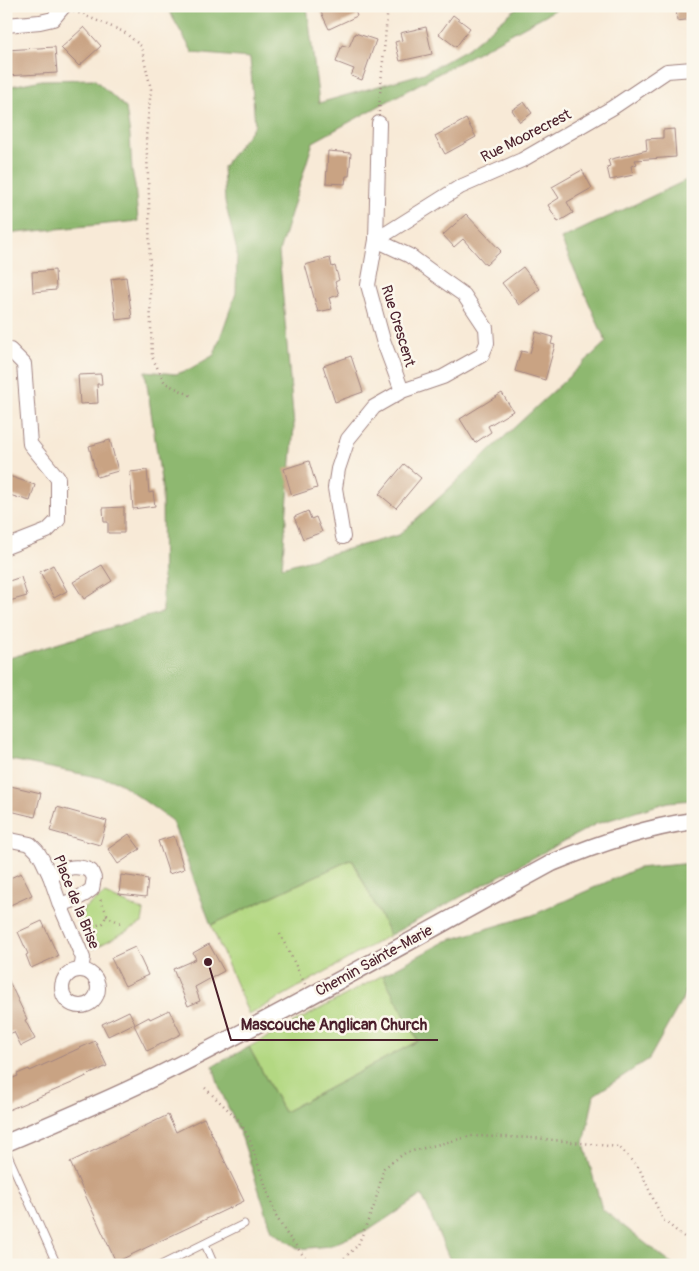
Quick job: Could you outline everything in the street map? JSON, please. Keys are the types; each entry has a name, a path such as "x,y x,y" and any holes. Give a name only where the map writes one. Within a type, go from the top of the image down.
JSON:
{"street":[{"path":"6,25 53,19 64,6"},
{"name":"Rue Moorecrest","path":"376,240 460,187 522,160 604,113 667,72 693,69"},
{"name":"Rue Crescent","path":"379,123 376,240 368,284 382,340 402,391"},
{"name":"Rue Crescent","path":"343,537 335,488 338,469 348,439 374,408 402,391 443,377 482,355 487,343 486,328 464,295 410,256 376,240"},
{"path":"6,350 10,350 24,364 30,444 58,478 58,520 46,531 6,547"},
{"name":"Chemin Sainte-Marie","path":"6,1143 153,1078 311,996 552,863 588,848 693,820"},
{"name":"Place de la Brise","path":"6,839 30,844 36,851 50,876 60,905 83,958 82,970"},
{"path":"50,876 72,867 82,866 91,871 94,878 92,889 87,894 60,905"}],"lane":[{"path":"6,1151 57,1265"},
{"path":"162,1265 244,1224"},
{"path":"205,1244 214,1265"}],"path":[{"path":"64,6 124,32 141,46 151,89 146,137 152,357 165,383 192,396"},
{"path":"379,123 388,6"},
{"path":"81,925 95,926 103,923 107,914 97,893 92,889"},
{"path":"106,916 123,924"},
{"path":"280,934 311,996"},
{"path":"205,1088 239,1120 249,1138 276,1216 286,1233 313,1265"},
{"path":"337,1265 358,1245 374,1206 384,1168 405,1153 471,1136 535,1138 619,1147 639,1168 662,1220 693,1244"}],"green space":[{"path":"169,6 307,6 319,103 424,73 467,49 519,6 562,6 313,142 279,252 294,426 282,567 399,535 606,342 561,239 693,177 693,800 668,802 596,824 390,935 352,859 211,925 172,821 117,781 6,759 6,659 163,612 162,487 145,371 176,374 188,370 214,355 236,293 237,251 225,202 223,167 255,125 250,58 193,53 170,13"},
{"path":"94,79 126,108 138,221 6,234 6,87 42,80"},
{"path":"352,859 390,935 249,1015 211,925"},
{"path":"693,863 693,971 682,1000 649,1059 594,1095 584,1144 602,1209 673,1265 452,1265 422,1195 372,1228 329,1246 299,1249 272,1231 242,1138 220,1089 213,1066 249,1047 284,1112 418,1041 383,975 446,941 533,915 638,868"},
{"path":"105,894 144,911 142,923 93,949 79,922 83,909"},
{"path":"383,975 418,1041 284,1112 249,1047"}],"building":[{"path":"318,6 353,6 357,16 329,29"},
{"path":"676,6 693,6 693,19 677,21"},
{"path":"453,15 470,28 456,47 439,34"},
{"path":"84,27 101,46 79,66 61,48"},
{"path":"426,27 432,54 400,61 395,42 402,40 400,33"},
{"path":"355,33 376,40 362,80 351,76 354,69 336,62 342,45 349,47"},
{"path":"55,47 57,73 6,76 6,50"},
{"path":"524,102 532,113 520,122 512,110"},
{"path":"466,119 476,137 445,154 435,136"},
{"path":"674,129 676,157 635,160 637,164 631,166 633,175 610,180 607,167 610,166 608,160 647,150 646,139 663,138 663,130"},
{"path":"328,151 351,153 349,176 346,176 345,184 326,183"},
{"path":"582,170 592,188 567,202 573,213 558,222 548,205 559,198 552,187"},
{"path":"466,214 501,251 486,265 463,239 454,247 443,235"},
{"path":"330,258 332,267 335,266 339,280 335,282 339,295 329,298 332,309 318,312 305,265"},
{"path":"523,267 540,289 519,305 502,283"},
{"path":"55,270 56,290 33,292 32,272"},
{"path":"126,277 132,318 116,320 111,279"},
{"path":"536,332 553,337 551,344 555,345 545,380 515,371 521,351 530,353"},
{"path":"351,356 363,392 335,402 323,366"},
{"path":"101,374 102,384 97,384 98,403 80,404 78,375"},
{"path":"502,393 513,411 488,426 491,432 475,443 460,419"},
{"path":"110,440 118,471 97,477 89,446"},
{"path":"309,461 317,488 292,496 284,469"},
{"path":"404,464 421,478 396,508 379,494"},
{"path":"147,470 149,493 153,492 155,506 133,509 130,472"},
{"path":"6,475 35,485 30,501 6,494"},
{"path":"124,507 124,533 108,533 108,522 104,522 103,508"},
{"path":"308,511 311,519 316,517 322,532 303,539 294,517"},
{"path":"53,565 67,591 54,598 40,572"},
{"path":"102,565 112,581 84,599 73,582"},
{"path":"21,577 27,596 6,602 6,582"},
{"path":"6,785 41,793 35,817 6,810"},
{"path":"57,807 107,821 100,845 50,831"},
{"path":"129,834 140,849 118,864 108,849"},
{"path":"174,836 184,869 169,874 158,841"},
{"path":"21,873 32,895 6,907 6,880"},
{"path":"121,875 148,879 146,897 119,894"},
{"path":"42,921 58,956 31,968 26,955 28,954 18,932"},
{"path":"209,944 224,971 195,987 200,1001 188,1006 173,969 196,959 193,953"},
{"path":"135,947 148,975 125,986 111,958"},
{"path":"6,975 35,1039 21,1046 14,1032 6,1035"},
{"path":"169,1010 181,1034 147,1051 134,1025"},
{"path":"129,1011 135,1023 108,1036 102,1024"},
{"path":"95,1041 107,1066 6,1111 6,1081 18,1076 17,1074 29,1069 30,1071"},
{"path":"168,1115 176,1132 204,1118 244,1201 116,1262 70,1162"}],"place":[{"name":"Mascouche Anglican Church","path":"208,962"}]}
